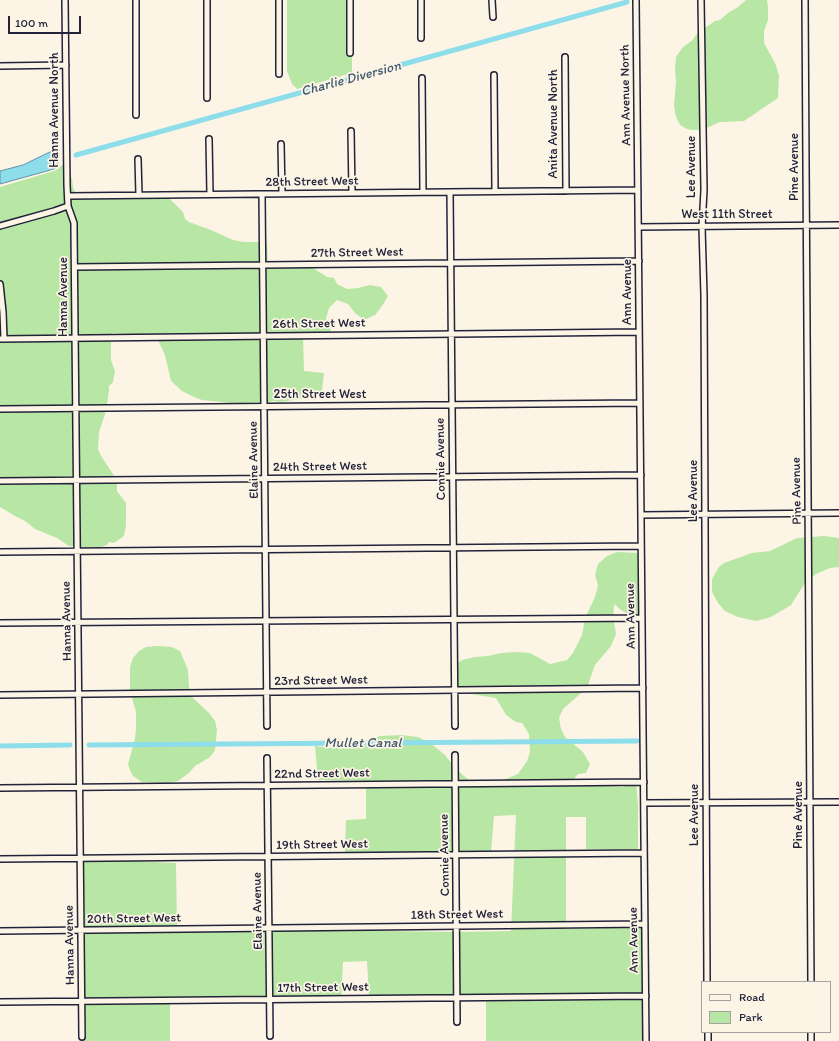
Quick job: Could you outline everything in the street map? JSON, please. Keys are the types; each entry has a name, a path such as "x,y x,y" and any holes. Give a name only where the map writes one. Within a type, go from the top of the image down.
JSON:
{"street":[{"name":"Hanna Avenue North","path":"66,0 68,196"},
{"path":"136,0 136,115"},
{"path":"207,0 207,98"},
{"path":"279,0 279,74"},
{"path":"350,0 350,53"},
{"path":"421,0 421,38"},
{"path":"492,0 493,17"},
{"name":"Ann Avenue North","path":"636,0 638,190"},
{"name":"Lee Avenue","path":"702,0 707,981"},
{"name":"Pine Avenue","path":"805,0 811,981"},
{"name":"Anita Avenue North","path":"565,57 566,191"},
{"path":"0,66 66,65"},
{"path":"494,75 495,191"},
{"path":"422,78 424,192"},
{"path":"351,131 352,193"},
{"path":"209,139 210,194"},
{"path":"281,144 282,193"},
{"path":"138,159 138,195"},
{"name":"28th Street West","path":"68,196 638,190"},
{"name":"Ann Avenue","path":"638,190 646,1041"},
{"name":"Connie Avenue","path":"450,192 455,726"},
{"name":"Elaine Avenue","path":"262,194 267,726"},
{"path":"0,226 68,206 68,196"},
{"name":"Hanna Avenue","path":"68,206 74,223 75,267 82,1037"},
{"name":"West 11th Street","path":"638,227 839,225"},
{"name":"27th Street West","path":"75,267 639,261"},
{"path":"0,284 3,312 2,339"},
{"name":"26th Street West","path":"2,339 639,332"},
{"name":"25th Street West","path":"0,409 640,403"},
{"name":"24th Street West","path":"0,481 641,475"},
{"path":"641,515 839,513"},
{"path":"0,552 641,546"},
{"path":"0,623 642,618"},
{"name":"23rd Street West","path":"0,695 643,688"},
{"name":"Connie Avenue","path":"455,755 457,1022"},
{"name":"Elaine Avenue","path":"267,758 270,1036"},
{"name":"22nd Street West","path":"0,788 644,782"},
{"path":"644,803 839,802"},
{"name":"19th Street West","path":"0,859 644,854"},
{"name":"18th Street West","path":"269,928 645,924"},
{"name":"20th Street West","path":"0,931 269,928"},
{"name":"17th Street West","path":"0,1002 646,996"}],"green space":[{"path":"287,0 352,0 352,73 297,89 292,84 287,71"},
{"path":"746,0 767,0 768,20 764,31 764,43 775,63 779,75 778,98 744,121 720,122 702,130 687,129 680,125 676,117 674,106 676,57 683,47 693,40 702,30 715,21 720,20"},
{"path":"66,164 77,197 80,199 130,196 170,199 183,212 185,219 189,222 233,240 244,242 267,242 268,265 312,265 316,270 327,277 334,278 337,284 347,289 370,285 381,287 388,296 375,315 364,320 355,313 348,304 337,300 329,308 326,319 326,324 330,328 332,334 303,336 304,371 324,373 322,390 317,396 281,402 273,401 260,404 242,404 202,400 194,397 182,391 171,381 165,355 156,336 112,333 109,342 111,342 111,360 115,371 113,382 109,386 106,411 99,432 98,449 113,474 117,484 117,491 126,503 126,525 124,536 114,543 109,542 107,545 98,548 69,546 57,538 35,529 25,521 0,507 0,187 54,171 60,166"},
{"path":"824,536 839,538 839,567 830,568 816,574 805,583 791,605 771,617 756,621 738,617 725,611 718,603 712,592 712,579 719,567 724,563 752,553 770,551 797,538"},
{"path":"617,552 638,553 638,557 640,559 642,619 631,616 614,604 613,619 616,634 611,646 595,665 588,685 563,709 559,718 561,729 565,737 583,752 590,764 586,773 578,774 572,781 623,787 636,780 638,805 638,849 586,849 586,817 566,817 566,929 645,927 646,1041 486,1041 486,996 369,997 367,961 343,962 341,1001 170,1000 170,1041 83,1041 82,859 176,863 177,928 456,932 511,931 516,815 494,816 491,852 345,854 346,820 366,819 366,781 318,780 315,746 330,748 357,744 380,736 401,735 418,737 433,745 445,755 458,771 470,781 481,783 501,781 518,774 527,761 530,752 529,734 522,723 516,722 506,715 496,698 465,693 454,683 450,668 462,660 501,653 530,653 550,664 567,660 573,653 582,635 585,618 595,597 598,585 595,575 598,564 607,556"},
{"path":"146,647 172,647 180,651 188,670 191,696 209,713 215,721 217,730 215,750 210,757 195,766 189,773 178,781 166,783 142,782 133,776 128,764 135,739 136,728 136,712 130,691 130,667 133,658 139,651"}],"water":[{"path":"56,149 58,166 54,169 0,184 0,171 23,165"}],"waterway":[{"name":"Charlie Diversion","path":"76,155 627,2"},
{"name":"Mullet Canal","path":"89,745 637,741"},
{"name":"Mullet Canal","path":"0,746 70,745"}]}
